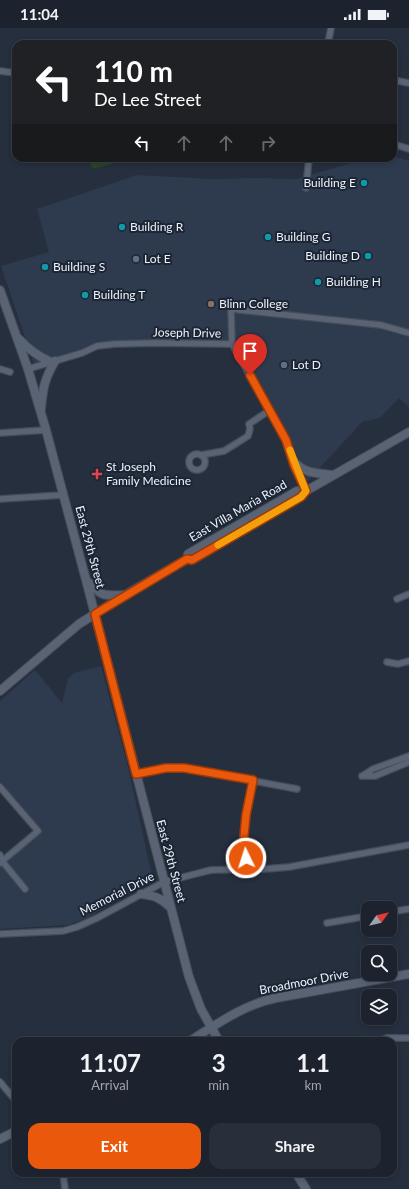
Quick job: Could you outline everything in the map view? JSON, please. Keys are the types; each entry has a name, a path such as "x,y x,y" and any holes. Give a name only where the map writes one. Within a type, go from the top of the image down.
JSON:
{"main road":[{"name":"East 29th Street","path":"0,290 2,302 16,334 28,369 46,430 190,977 201,1009 217,1037"},
{"path":"16,334 29,350 38,357 53,361 43,387 41,414"},
{"name":"East Villa Maria Road","path":"0,691 79,624 187,559 188,554 298,491 306,491 409,432"},
{"path":"293,461 300,468 306,471 333,475"},
{"path":"86,580 101,594 107,596 125,595"},
{"path":"141,894 152,895 163,899 171,907"},
{"name":"Broadmoor Drive","path":"196,1037 246,1008 266,1000 409,974"},
{"path":"0,1139 12,1133"},
{"path":"298,1177 306,1189"}],"street":[{"path":"328,40 330,28"},
{"path":"0,71 12,72"},
{"path":"397,81 409,83"},
{"path":"397,145 409,149"},
{"path":"306,188 309,162"},
{"path":"232,344 231,309 382,325 409,333"},
{"name":"Joseph Drive","path":"28,369 82,353 97,346 154,343 232,344 286,440 306,491"},
{"path":"0,369 10,372"},
{"path":"201,455 224,451 238,443 248,436 250,429 249,424 251,421 270,410"},
{"path":"0,433 46,430"},
{"path":"0,498 63,495"},
{"path":"397,599 409,594"},
{"path":"387,662 398,664 409,661"},
{"path":"409,756 373,769 362,776 375,776 409,762"},
{"path":"136,774 166,768 184,768 297,789"},
{"path":"246,869 244,836 246,815 253,780"},
{"path":"0,787 38,831 1,862"},
{"name":"Memorial Drive","path":"0,934 63,931 97,918 164,882 211,870 289,867 409,845"},
{"path":"0,855 1,862 25,889"},
{"path":"397,911 409,909"},
{"path":"328,923 361,917"},
{"path":"397,1038 409,1038"},
{"path":"0,1082 12,1096"},
{"path":"64,1177 65,1189"}],"shaded area":[{"name":"Blinn College","path":"397,157 409,161 409,407 399,398 380,418 362,422 306,483 232,344 115,344 35,367 1,266 49,252 37,209 137,175 213,179 297,179 354,162 397,162"},
{"path":"101,666 128,767 153,880 88,917 68,925 0,929 0,867 41,832 0,783 0,701 35,670 62,703 68,679 74,673"}],"green space":[{"path":"90,162 112,162 112,164 92,169"}],"slow traffic":[{"path":"218,545 301,497 306,491 294,465 290,450"}],"place":[{"name":"Building E","path":"364,183"},
{"name":"Building R","path":"122,227"},
{"name":"Building G","path":"268,237"},
{"name":"Building D","path":"368,256"},
{"name":"Lot E","path":"136,259"},
{"name":"Building S","path":"45,267"},
{"name":"Building H","path":"318,282"},
{"name":"Building T","path":"85,295"},
{"name":"Blinn College","path":"211,304"},
{"name":"Lot D","path":"284,365"},
{"name":"St Joseph Family Medicine","path":"97,474"}],"route":[{"path":"246,858 244,836 246,815 253,780 184,768 166,768 136,774 95,614 187,559 192,560 301,497 306,491 294,465 286,440 250,375"}]}
